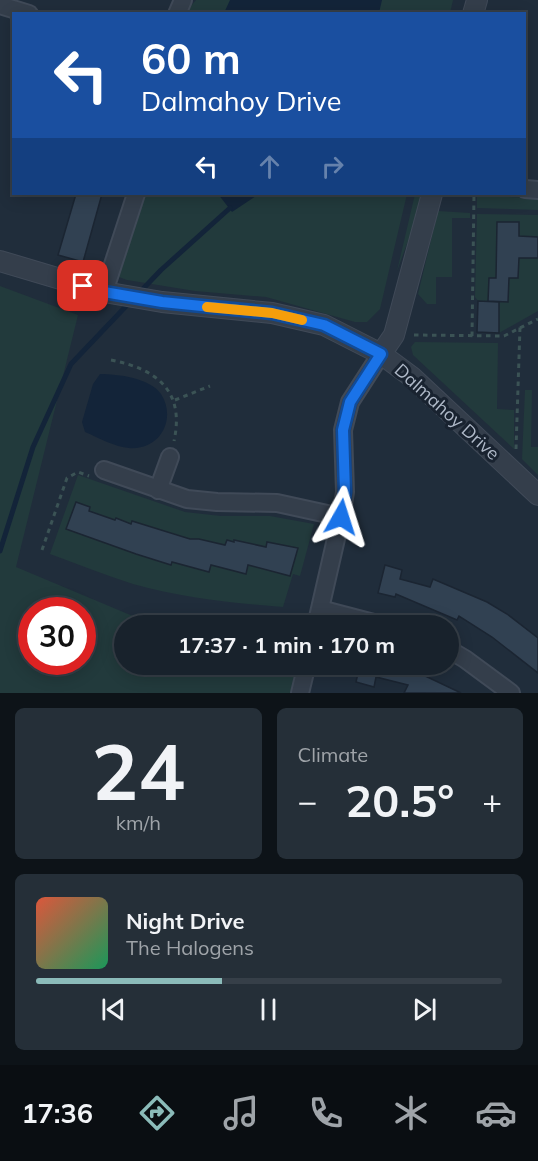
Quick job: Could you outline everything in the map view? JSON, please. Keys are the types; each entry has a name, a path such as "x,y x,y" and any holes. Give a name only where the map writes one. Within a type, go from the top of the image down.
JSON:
{"street":[{"path":"1,8 19,12"},
{"path":"104,292 136,195"},
{"path":"319,615 345,492 343,430 350,402 394,335 432,195"},
{"name":"Dalmahoy Drive","path":"0,261 104,292 162,302 272,313 324,325 381,354 412,377 538,495"},
{"path":"158,490 170,457"},
{"path":"97,473 187,499 277,503 341,517"},
{"path":"320,609 343,615"},
{"path":"459,656 511,693"},
{"path":"300,693 304,675"}],"path":[{"path":"472,336 470,312 474,195"},
{"path":"394,335 504,336 538,320"},
{"path":"516,474 520,327"},
{"path":"111,360 129,363 146,371 163,384 175,400 177,417 170,457"},
{"path":"175,400 210,387"},
{"path":"42,550 67,478 78,472 97,473"}],"green space":[{"path":"196,0 453,0 450,12 186,12"},
{"path":"143,195 407,195 380,309 367,322 355,322 266,297 195,291 127,280 119,277 118,265"},
{"path":"415,195 429,195 418,214 397,271"},
{"path":"477,196 538,198 538,210 477,208"},
{"path":"438,211 470,213 470,218 452,218 452,277 436,277 436,304 427,304 418,294"},
{"path":"477,214 538,215 538,237 524,236 519,240 519,222 497,222 496,278 489,278 488,301 478,301 475,297"},
{"path":"519,253 523,258 538,258 538,311 499,333 499,302 508,302 509,278 518,278"},
{"path":"0,286 78,315 16,567 87,597 18,597 18,675 96,675 96,601 130,615 114,615 114,675 296,675 292,693 0,693"},
{"path":"415,342 498,343 497,409 514,410 514,449 413,355 411,347"},
{"path":"525,390 532,390 531,447 538,447 538,475 522,459"},
{"path":"78,475 185,512 221,516 270,516 314,524 300,576 293,574 283,607 208,599 151,589 50,554"}],"water":[{"path":"230,0 382,0 379,12 224,12"},
{"path":"219,195 258,195 232,212"},
{"path":"100,374 124,376 142,381 161,394 167,413 163,432 157,439 140,448 129,448 85,432 82,422 93,384"}],"building":[{"path":"76,195 102,195 83,262 58,255"},
{"path":"497,222 519,222 519,236 538,237 538,258 519,258 518,278 509,278 508,302 488,301 489,278 496,278"},
{"path":"478,301 499,302 499,333 477,332"},
{"path":"76,502 90,507 89,511 115,520 116,518 131,524 132,521 190,539 225,545 227,540 234,542 234,540 266,547 267,542 298,548 290,576 248,565 246,574 211,565 209,572 172,562 171,565 66,529"},
{"path":"385,565 402,570 400,579 430,587 433,579 487,602 538,638 538,673 459,615 445,615 396,594 395,597 378,593"},
{"path":"358,675 423,675 461,693 404,693 408,685 376,677 374,687 356,682"}],"waterway":[{"path":"139,293 230,208"},
{"path":"0,551 33,447 71,364 130,302"}],"slow traffic":[{"path":"207,307 272,313 302,320"}],"route":[{"path":"83,286 162,302 272,313 324,325 381,354 350,402 343,430 345,492 341,517"}]}
